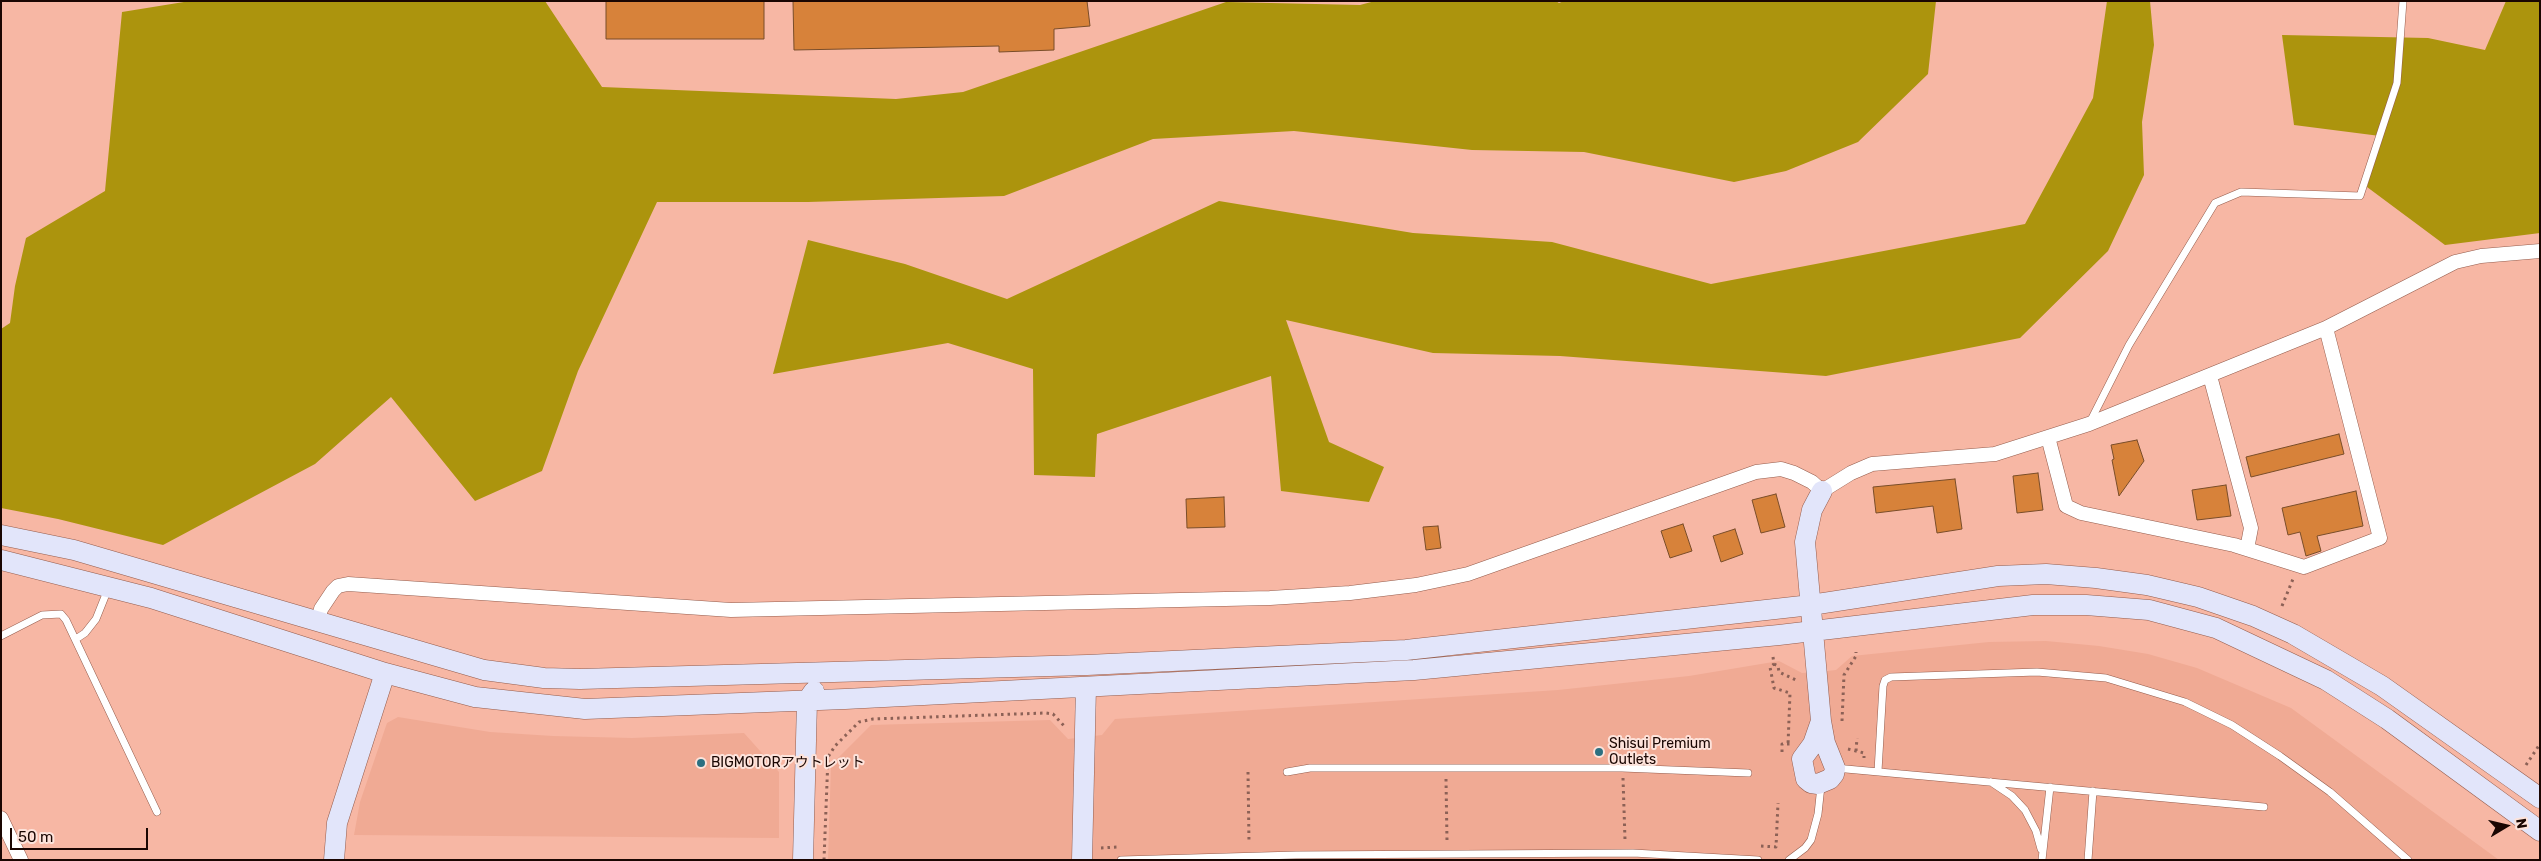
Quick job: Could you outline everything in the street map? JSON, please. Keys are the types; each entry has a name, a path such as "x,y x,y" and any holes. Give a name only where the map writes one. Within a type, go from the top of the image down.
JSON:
{"street":[{"path":"1821,721 1812,744 1802,759 1806,779 1811,783 1821,783 1830,779 1834,774 1835,768 1825,743 1821,721 1805,542 1806,529 1822,491 1851,473 1872,464 1995,454 2088,424 2326,328 2455,262 2480,256 2540,251"},
{"path":"2048,437 2066,506 2081,513 2247,549 2304,567 2380,538 2326,328"},
{"path":"2210,376 2251,528 2247,549"},
{"path":"318,621 321,609 332,591 338,586 348,584 731,610 1232,599 1350,593 1416,585 1468,574 1756,472 1781,469 1794,473 1822,491"},
{"path":"1,535 74,550 484,670 544,678 749,676 832,671 1088,665 1406,650 1811,605 1998,576 2046,574 2147,585 2198,597 2253,616 2338,659 2382,686 2540,798"},
{"path":"1,560 108,586 385,673 475,697 585,709 1086,687 1414,670 1814,630 2033,605 2149,610 2224,631 2326,680 2387,719 2540,831"},
{"path":"803,860 808,700 832,671"},
{"path":"334,860 337,823 385,673"},
{"path":"749,676 786,685 808,700"},
{"path":"1082,860 1086,687"},
{"path":"1,818 21,860"}],"lane":[{"path":"2088,424 2128,345 2215,204 2241,192 2360,196 2397,83 2403,1"},
{"path":"76,639 85,633 96,618 108,586"},
{"path":"1,636 42,615 61,614 76,639 157,812"},
{"path":"1878,771 1883,686 1885,680 1891,677 2037,672 2106,678 2186,702 2232,725 2330,792 2408,860"},
{"path":"1287,772 1310,768 1622,768 1748,773"},
{"path":"1835,768 2264,807"},
{"path":"1991,782 2012,796 2025,810 2036,831 2042,849"},
{"path":"1789,860 1806,848 1810,840 1818,814 1821,783"},
{"path":"2042,860 2050,787"},
{"path":"2088,860 2092,791"},
{"path":"1121,860 1286,855 1633,852 1758,860"}],"path":[{"path":"2282,606 2298,565"},
{"path":"1841,730 1844,675 1856,656 1856,652"},
{"path":"1773,658 1779,672 1801,682 1802,689"},
{"path":"1774,664 1770,667 1774,688 1790,693 1788,745"},
{"path":"824,860 828,757 859,722 873,719 1046,713 1053,714 1069,731"},
{"path":"1856,751 1857,738"},
{"path":"1782,752 1782,744 1794,744"},
{"path":"1844,744 1848,750 1864,753 1864,761"},
{"path":"2524,767 2540,744"},
{"path":"1446,768 1447,841"},
{"path":"1622,768 1625,840"},
{"path":"1248,772 1249,843"}],"shaded area":[{"path":"190,1 545,1 602,87 896,99 963,92 1226,2 1360,5 1375,1 1556,1 1559,3 1564,1 1936,1 1928,74 1858,142 1786,171 1734,182 1584,152 1472,150 1294,131 1153,139 1004,196 808,202 657,202 578,371 542,471 475,501 391,397 315,464 163,545 58,519 1,508 1,329 10,323 15,286 26,238 105,191 122,12"},
{"path":"2107,1 2150,1 2154,45 2142,122 2144,175 2108,251 2020,338 1826,376 1560,356 1433,353 1286,320 1329,442 1384,467 1369,502 1281,491 1271,376 1097,434 1095,477 1034,475 1033,369 948,343 773,374 808,240 905,264 1007,299 1219,201 1413,233 1552,242 1711,284 2025,224 2093,98"},
{"path":"2506,1 2540,1 2540,233 2445,245 2367,187 2380,136 2294,125 2282,35 2428,38 2485,50"},
{"name":"Shisui Premium Outlets","path":"2046,641 2099,646 2148,654 2197,668 2291,708 2499,860 828,860 831,765 871,725 1050,720 1068,739 1102,735 1115,719 1558,690 1689,676 1779,661 1802,673 1818,672 1836,670 1852,656 1989,642"},
{"path":"398,717 490,732 553,736 632,738 744,733 779,772 779,838 354,835 360,802 387,723"}],"building":[{"path":"606,1 764,1 764,39 606,39"},
{"path":"793,1 1087,1 1090,26 1054,29 1054,50 999,52 999,46 794,50"},
{"path":"2339,434 2344,454 2251,477 2246,457"},
{"path":"2137,440 2144,461 2119,496 2111,445"},
{"path":"2038,473 2043,510 2017,513 2013,476"},
{"path":"1955,479 1962,529 1937,533 1933,506 1876,513 1873,487"},
{"path":"2226,485 2231,516 2197,520 2192,490"},
{"path":"2356,491 2363,526 2317,536 2321,551 2306,556 2300,532 2288,535 2282,508"},
{"path":"1776,494 1785,527 1761,533 1752,500"},
{"path":"1224,497 1225,527 1187,528 1186,499"},
{"path":"1683,524 1692,551 1670,558 1661,531"},
{"path":"1438,526 1441,548 1426,550 1423,527"},
{"path":"1735,529 1743,554 1721,562 1713,536"}],"place":[{"name":"Shisui Premium Outlets","path":"1599,752"},
{"name":"BIGMOTORアウトレット","path":"701,763"}]}
